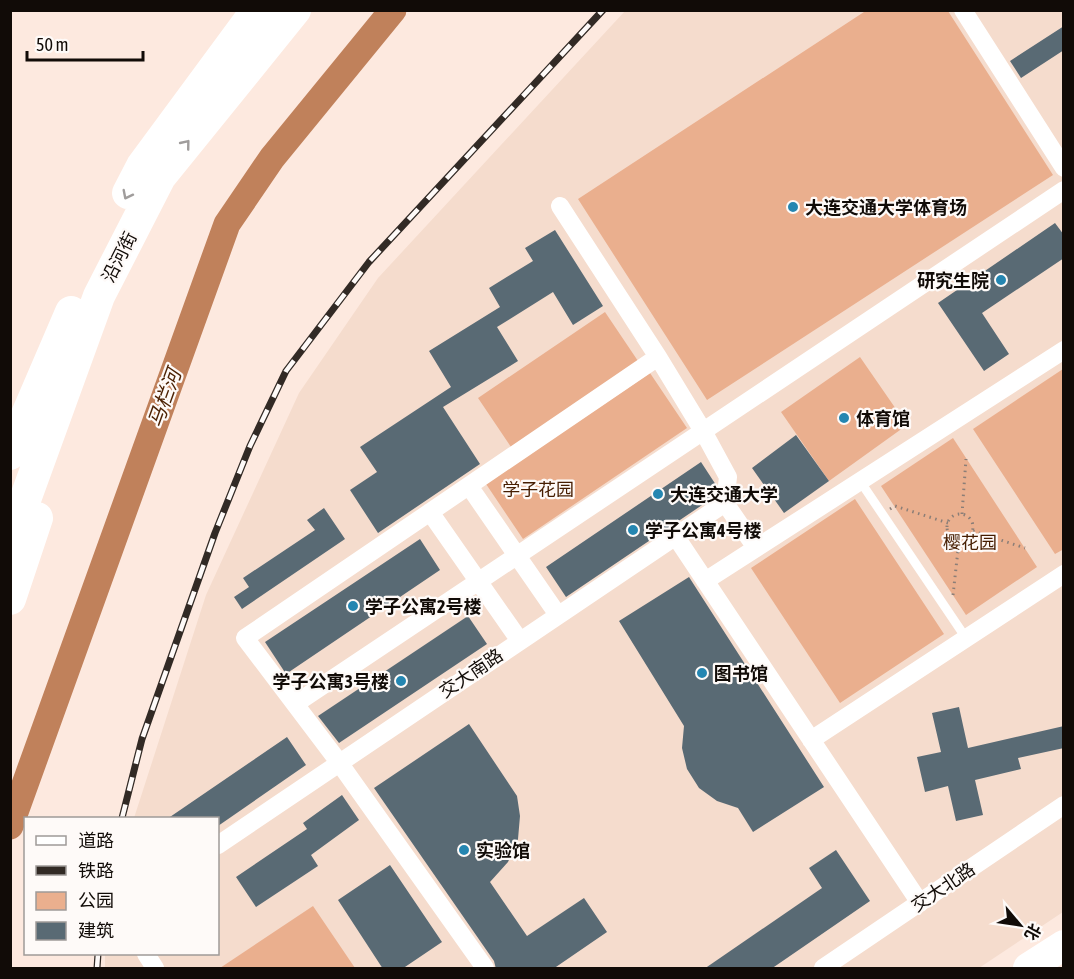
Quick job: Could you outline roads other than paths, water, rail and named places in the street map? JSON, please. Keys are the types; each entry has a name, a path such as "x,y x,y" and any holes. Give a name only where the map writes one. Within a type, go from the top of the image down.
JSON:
{"highway":[{"name":"沿河街","path":"10,478 80,287 142,166 257,10"},
{"name":"沿河街","path":"10,541 99,296 160,177 295,10"},
{"path":"10,599 60,446 160,177"},
{"path":"13,441 70,312"}],"main road":[{"path":"1028,969 1064,945"}],"street":[{"path":"963,10 1064,168"},
{"path":"295,704 1064,190"},
{"path":"560,206 703,431 728,477 725,503 756,548"},
{"path":"705,581 1064,350"},
{"path":"485,969 338,761 245,638 658,357"},
{"path":"470,486 558,615"},
{"name":"交大南路","path":"219,844 338,761 725,503"},
{"path":"430,512 520,641"},
{"path":"676,537 920,903"},
{"path":"811,740 1064,574"},
{"name":"交大北路","path":"823,969 1064,805"},
{"path":"147,955 155,969"}],"lane":[{"path":"860,481 966,638"}],"waterway":[{"name":"马栏河","path":"10,826 227,224 272,158 393,10"}],"railway":[{"path":"122,817 142,739 215,533 250,446 286,371 369,262 603,10"},
{"path":"97,968 98,955"}],"place":[{"name":"大连交通大学体育场","path":"793,207"},
{"name":"研究生院","path":"1001,280"},
{"name":"体育馆","path":"844,418"},
{"name":"大连交通大学","path":"658,494"},
{"name":"学子公寓4号楼","path":"633,530"},
{"name":"学子公寓2号楼","path":"353,606"},
{"name":"图书馆","path":"702,673"},
{"name":"学子公寓3号楼","path":"401,681"},
{"name":"实验馆","path":"464,850"}],"park label":[{"name":"学子花园","path":"538,489"},
{"name":"樱花园","path":"970,542"}]}
